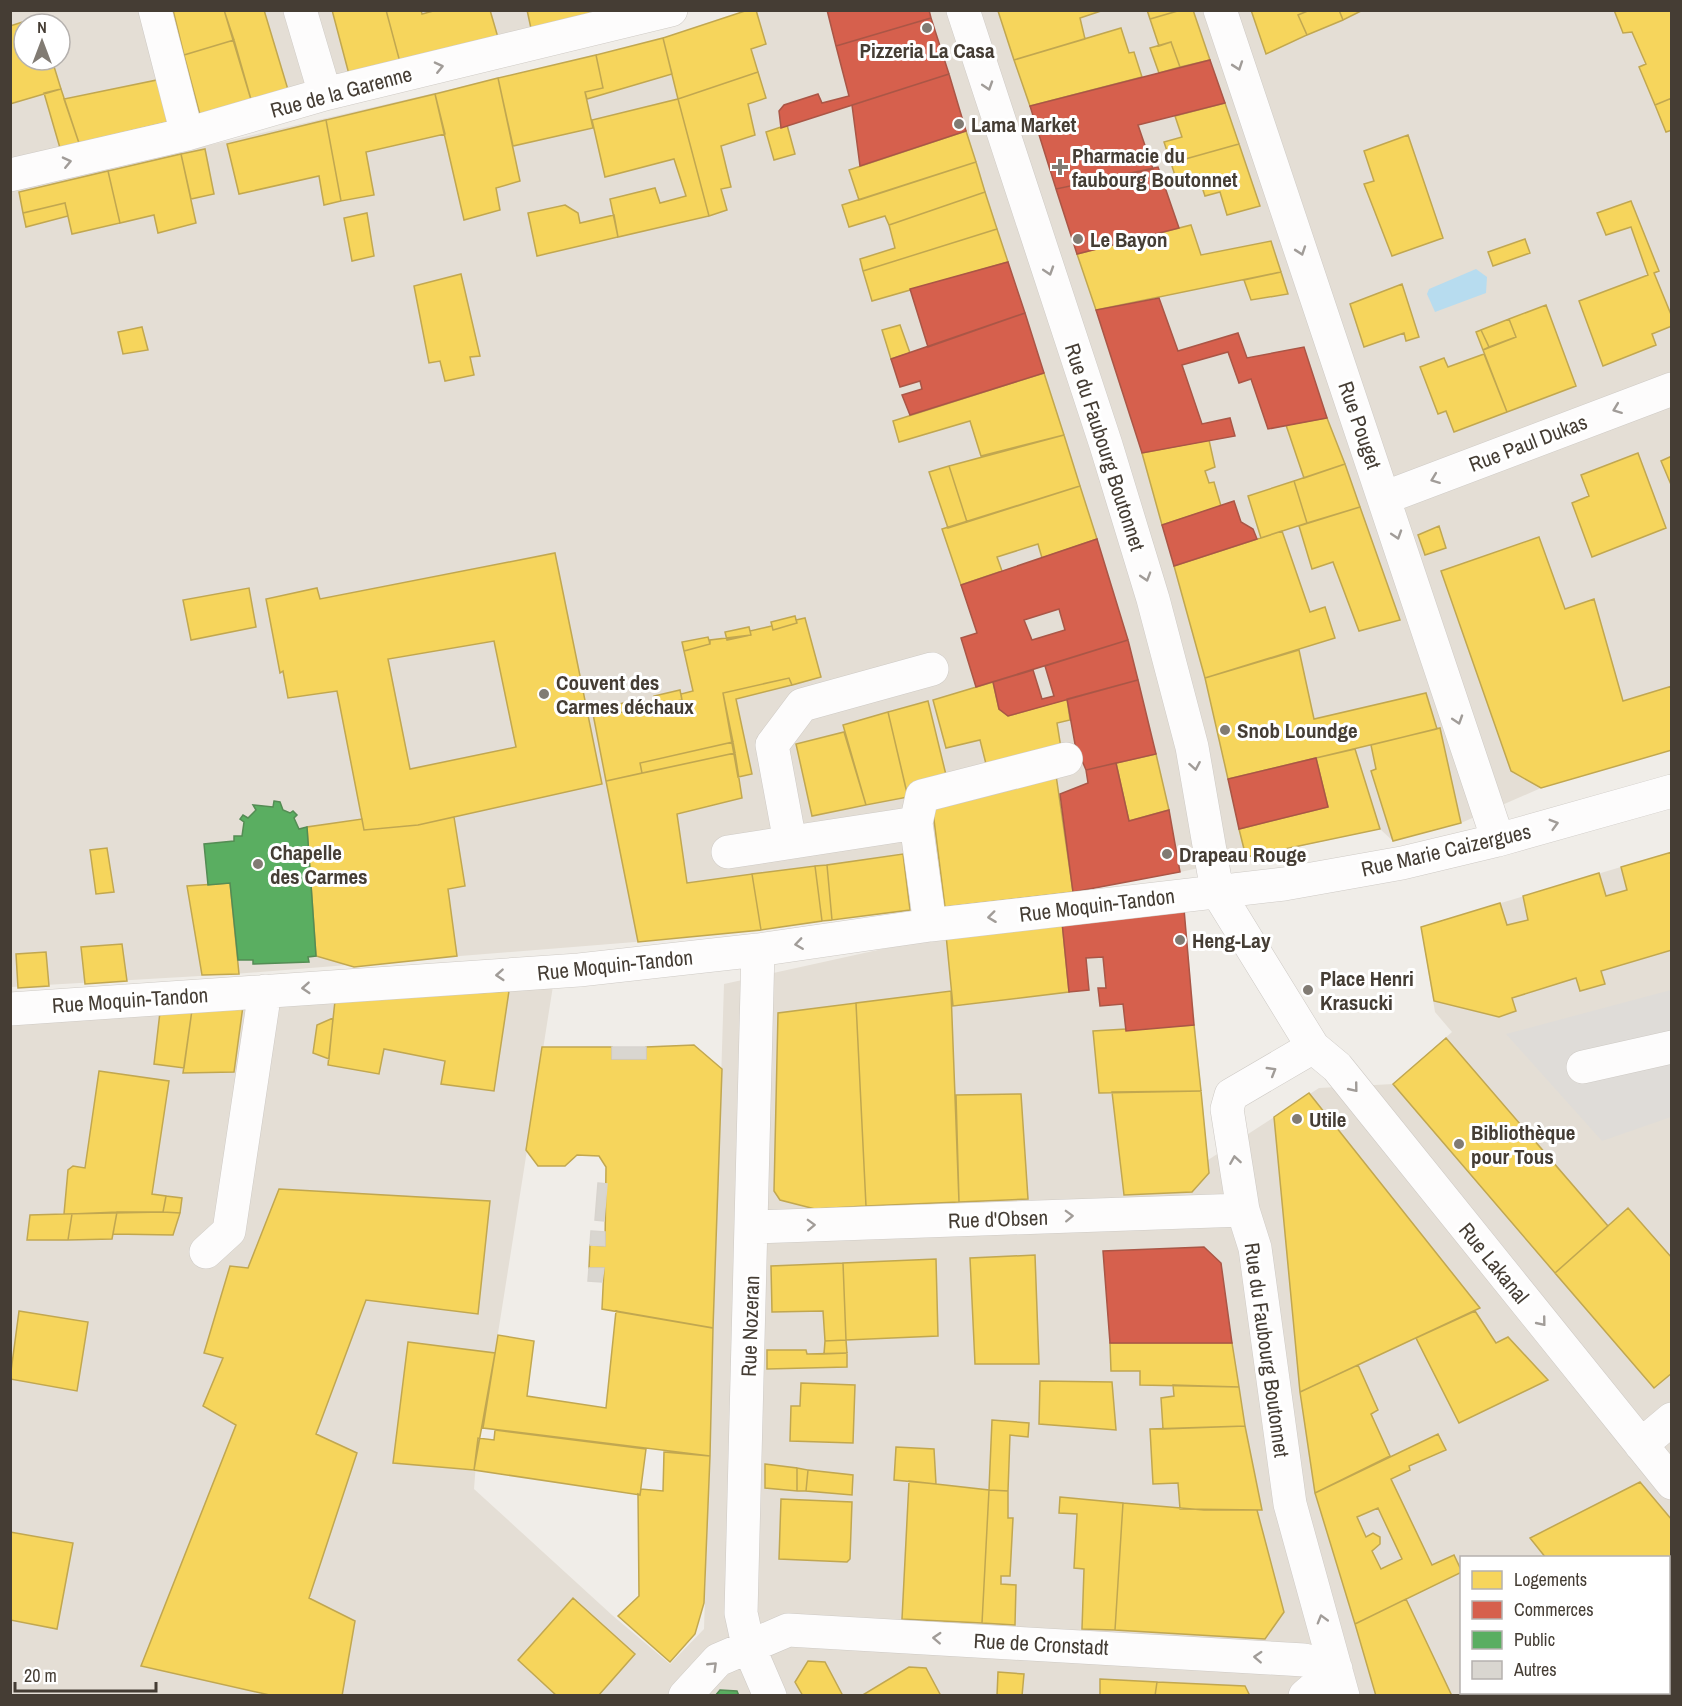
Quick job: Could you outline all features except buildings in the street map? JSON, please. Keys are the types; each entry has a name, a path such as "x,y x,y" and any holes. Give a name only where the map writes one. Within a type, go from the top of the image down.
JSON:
{"street":[{"path":"155,10 187,134"},
{"path":"300,10 325,94"},
{"name":"Rue du Faubourg Boutonnet","path":"963,10 1153,599 1192,747 1217,891"},
{"name":"Rue Pouget","path":"1220,10 1498,840"},
{"name":"Rue de la Garenne","path":"10,175 187,134 325,94 660,12"},
{"name":"Rue Paul Dukas","path":"1384,498 1671,389"},
{"path":"790,842 772,745 802,705 932,669"},
{"path":"930,925 916,823 922,796 1066,759"},
{"name":"Rue Marie Caizergues","path":"1217,891 1284,884 1402,863 1498,840 1671,791"},
{"path":"728,852 916,823"},
{"path":"1217,891 1313,1047"},
{"name":"Rue Moquin-Tandon","path":"10,1009 579,970 758,950 930,925 1217,891"},
{"name":"Rue Nozeran","path":"758,950 753,1227 741,1613 748,1645 770,1695"},
{"path":"206,1252 229,1231 265,991"},
{"name":"Rue du Faubourg Boutonnet","path":"1313,1047 1231,1095 1227,1109 1243,1210 1255,1248 1290,1504 1340,1682"},
{"name":"Rue Lakanal","path":"1313,1047 1337,1067 1671,1483"},
{"path":"1583,1067 1671,1047"},
{"name":"Rue d'Obsen","path":"753,1227 1243,1210"},
{"path":"1641,1446 1671,1419"},
{"name":"Rue de Cronstadt","path":"685,1695 718,1660 748,1645 788,1630 1304,1660 1340,1682"},
{"path":"1305,1695 1340,1682"}],"shaded area":[{"path":"10,11 620,11 11,160"},
{"path":"751,11 1671,11 1671,750 1541,788 1461,823 1393,841 1380,829 1171,874 635,942 234,974 11,987 11,191 668,39"},
{"path":"1671,852 1671,1695 11,1696 11,1023 553,986 483,1428 478,1438 474,1489 612,1615 670,1664 704,1629 724,984 946,935 1184,909 1208,1160 1319,1088 1393,1084 1452,1032 1435,1012 1421,927"},
{"path":"1671,990 1671,1117 1602,1141 1506,1034"}],"water":[{"path":"1476,269 1487,277 1486,293 1435,312 1427,294 1429,289"}],"place":[{"name":"Pizzeria La Casa","path":"927,28"},
{"name":"Lama Market","path":"959,124"},
{"name":"Pharmacie du faubourg Boutonnet","path":"1060,167"},
{"name":"Le Bayon","path":"1078,239"},
{"name":"Couvent des Carmes déchaux","path":"544,694"},
{"name":"Snob Loundge","path":"1225,730"},
{"name":"Drapeau Rouge","path":"1167,854"},
{"name":"Chapelle des Carmes","path":"258,864"},
{"name":"Heng-Lay","path":"1180,940"},
{"name":"Place Henri Krasucki","path":"1308,990"},
{"name":"Utile","path":"1297,1119"},
{"name":"Bibliothèque pour Tous","path":"1459,1144"}]}
